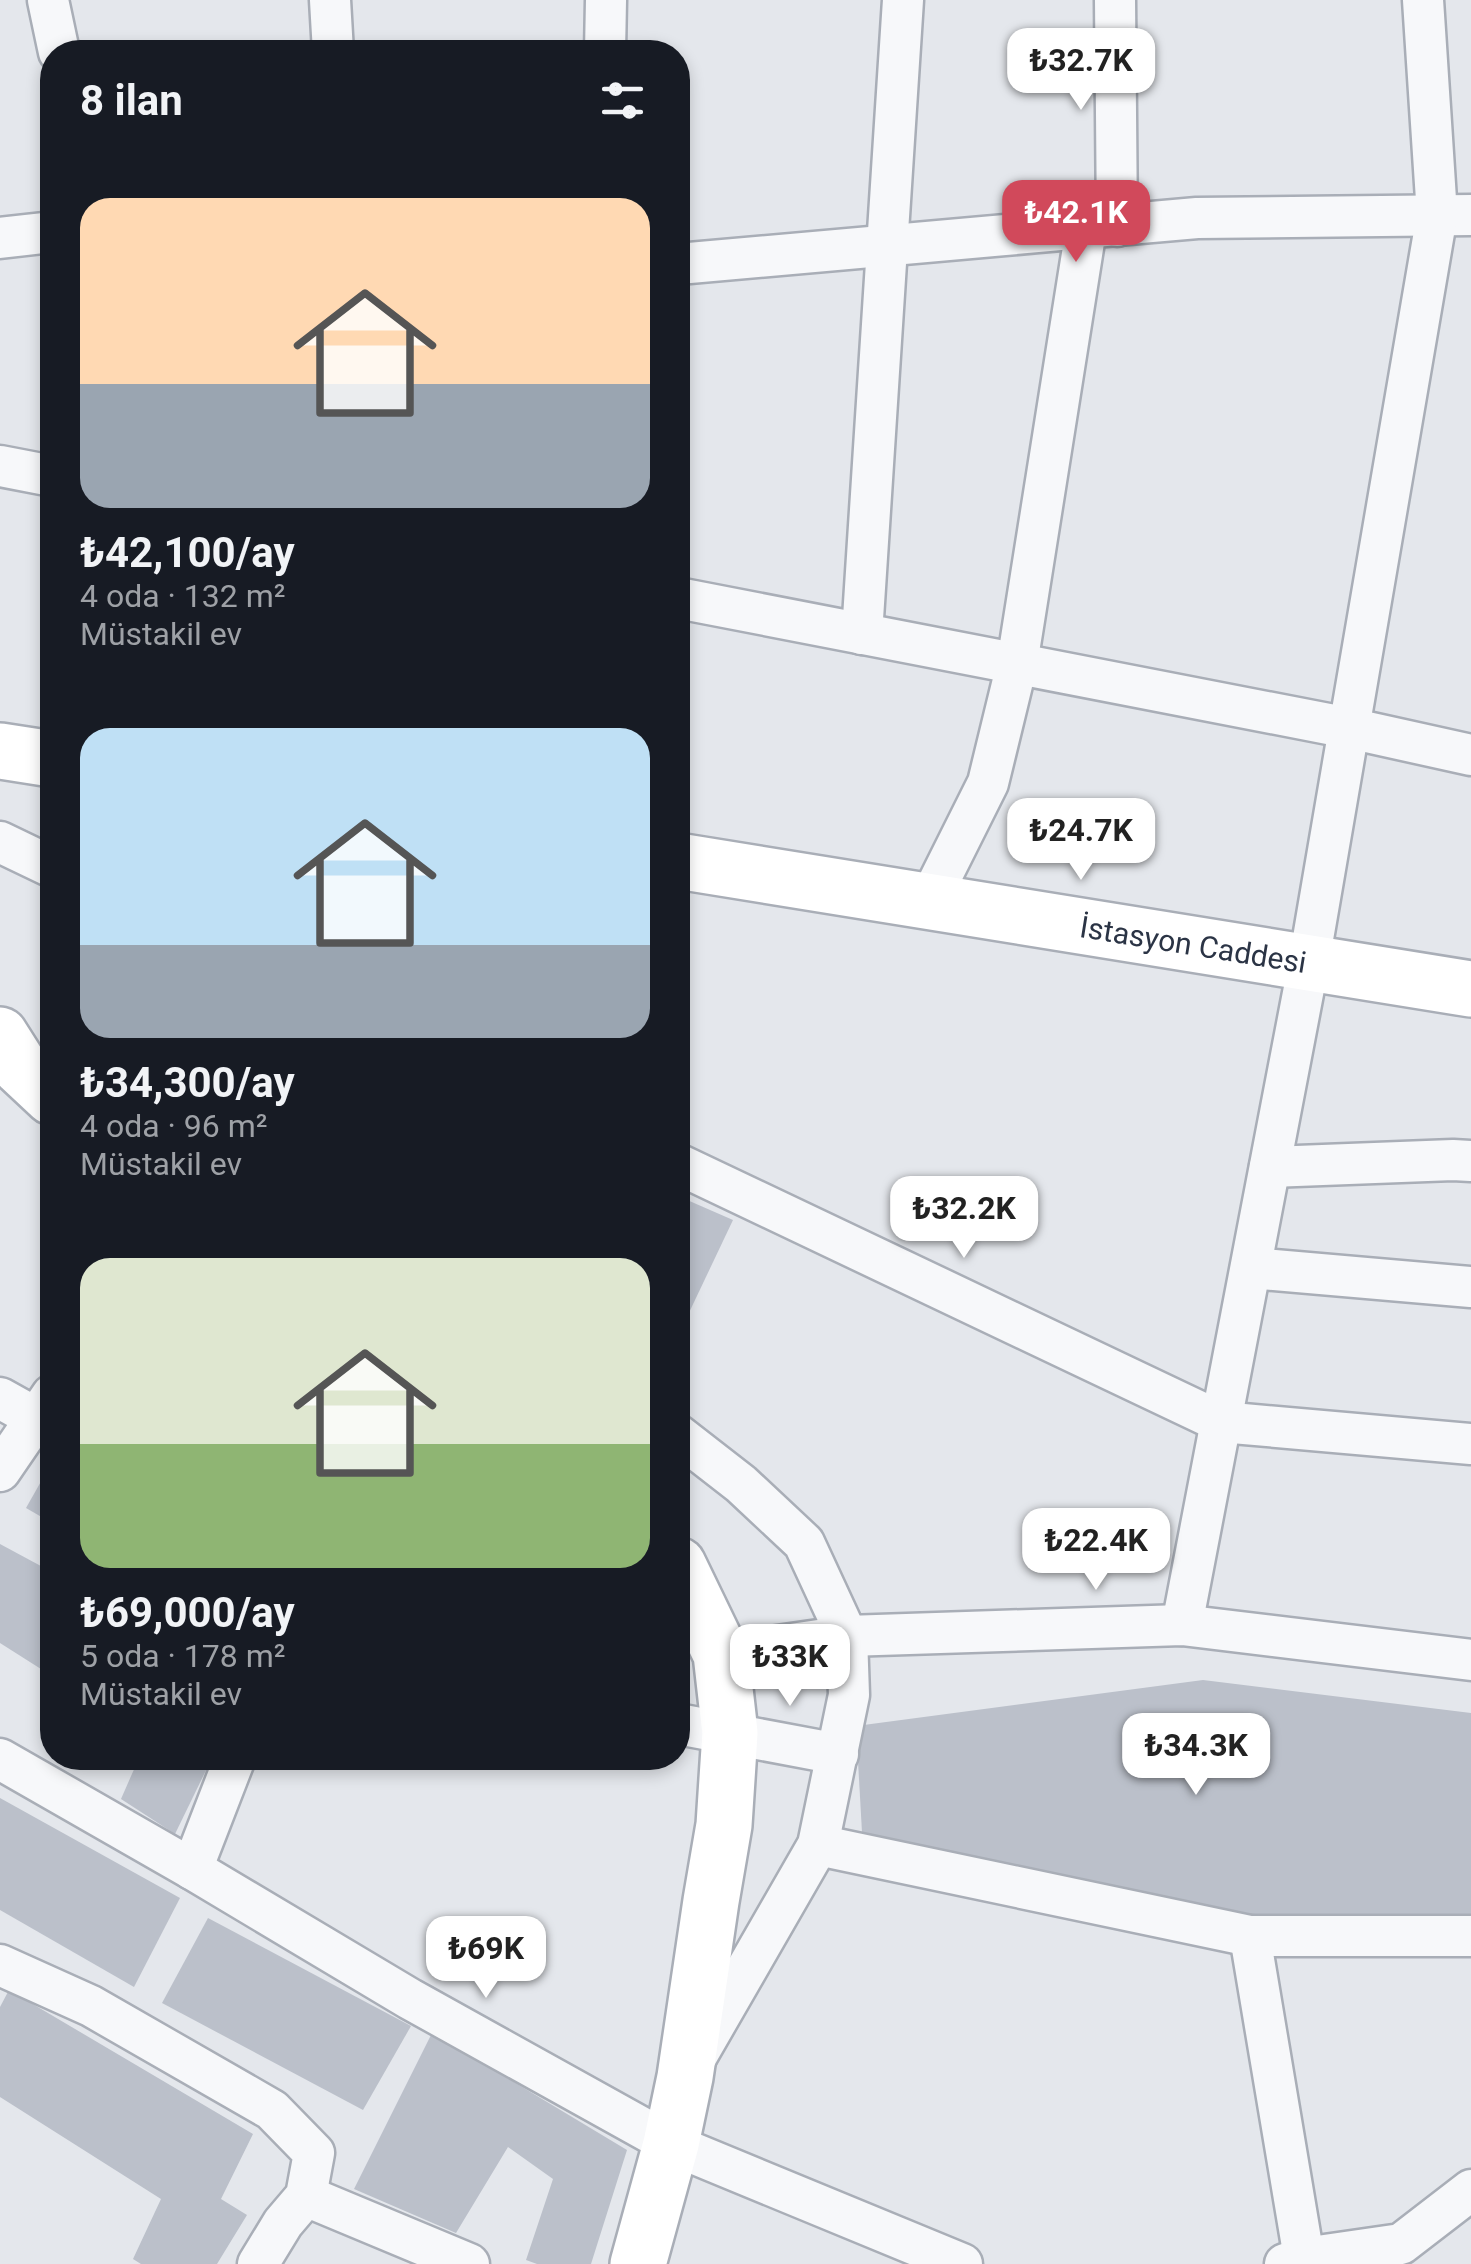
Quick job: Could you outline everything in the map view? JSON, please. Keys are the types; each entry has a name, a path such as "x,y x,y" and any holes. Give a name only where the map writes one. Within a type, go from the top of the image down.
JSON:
{"main road":[{"path":"0,751 40,758"},
{"name":"İstasyon Caddesi","path":"690,863 1471,988"},
{"path":"15,1048 22,1068 40,1085"},
{"path":"638,2264 685,2077 724,1824 730,1733 721,1654 690,1590"}],"street":[{"path":"48,0 57,40"},
{"path":"330,0 332,40"},
{"path":"605,40 606,0"},
{"path":"862,634 903,0"},
{"path":"929,901 988,784 1017,664 1101,227 1115,0"},
{"path":"1182,1626 1310,962 1349,728 1454,215 1423,0"},
{"path":"690,263 1196,218 1454,215"},
{"path":"0,238 40,233"},
{"path":"0,466 40,474"},
{"path":"690,600 1471,755"},
{"path":"0,842 40,861"},
{"path":"1270,1167 1471,1161"},
{"path":"690,1170 1221,1422 1471,1444"},
{"path":"1251,1268 1471,1287"},
{"path":"0,1398 40,1412"},
{"path":"0,1472 40,1423"},
{"path":"685,2077 818,1845 849,1695 847,1636 804,1543 741,1484 690,1444"},
{"path":"721,1654 847,1636 1182,1626 1471,1660"},
{"path":"690,1726 838,1754"},
{"path":"0,1759 410,2000 670,2144 962,2264"},
{"path":"192,1869 230,1770"},
{"path":"818,1845 1250,1936 1471,1936"},
{"path":"1250,1936 1294,2261 1401,2244 1471,2190"},
{"path":"0,1965 91,2006 272,2110 314,2152 306,2196 283,2223 258,2264"},
{"path":"306,2196 468,2264"}],"building":[{"path":"690,1201 733,1220 690,1311"},
{"path":"40,1483 40,1516 26,1508"},
{"path":"0,1544 40,1566 40,1668 0,1643"},
{"path":"1203,1680 1471,1713 1471,1926 1223,1913 862,1832 856,1726"},
{"path":"134,1770 206,1770 175,1834 121,1799"},
{"path":"0,1798 180,1898 134,1987 0,1910"},
{"path":"208,1918 411,2026 363,2110 162,2003"},
{"path":"9,1990 253,2134 221,2199 247,2215 217,2264 141,2264 133,2259 161,2199 0,2097 0,2007"},
{"path":"432,2033 627,2150 591,2264 537,2264 526,2260 553,2179 508,2147 456,2233 354,2189"}]}
